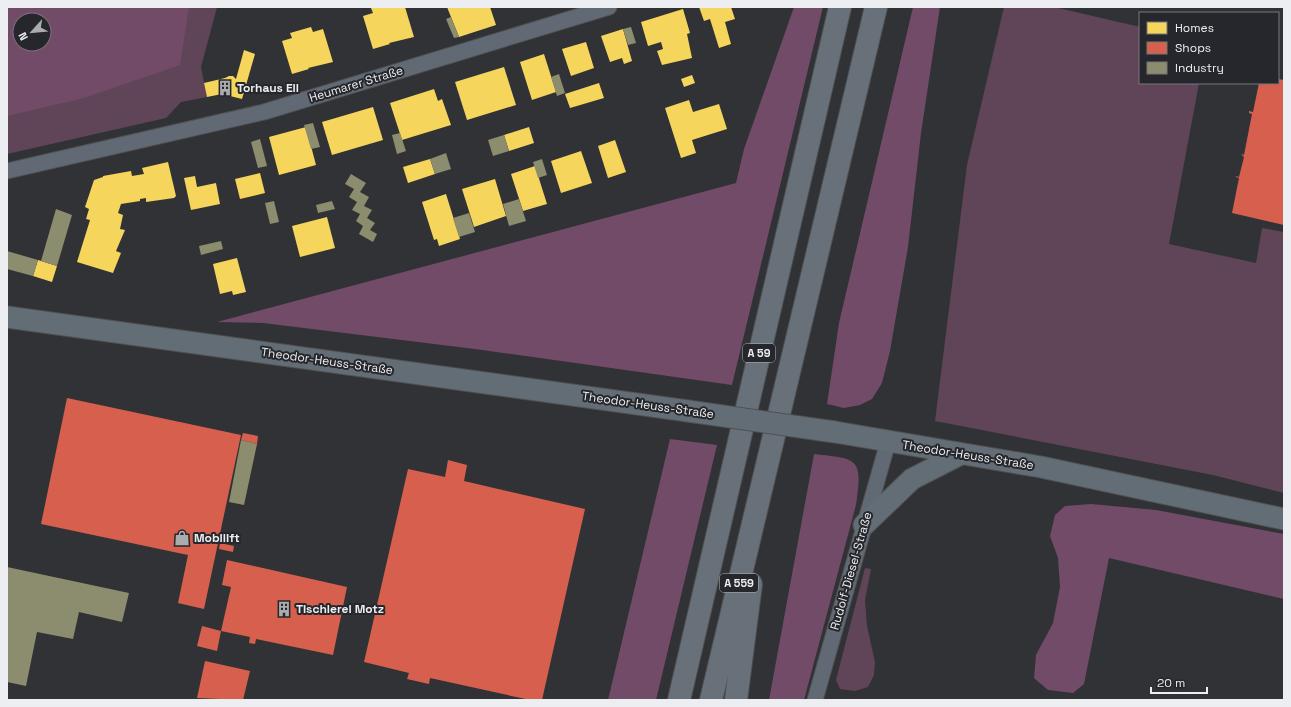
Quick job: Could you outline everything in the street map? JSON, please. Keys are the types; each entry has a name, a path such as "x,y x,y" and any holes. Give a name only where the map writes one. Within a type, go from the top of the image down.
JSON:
{"highway":[{"name":"A 59","path":"679,700 840,7"},
{"name":"A 59","path":"736,700 767,466 876,7"},
{"name":"A 559","path":"711,700 767,466"}],"main road":[{"name":"Theodor-Heuss-Straße","path":"7,317 688,410 834,432 1041,467 1284,519"},
{"path":"864,525 912,479 961,454"}],"street":[{"name":"Heumarer Straße","path":"7,171 264,112 609,7"},
{"name":"Rudolf-Diesel-Straße","path":"815,700 888,442"}],"shaded area":[{"path":"7,7 217,7 201,67 207,97 181,102 166,118 7,154"},
{"path":"7,7 189,7 180,65 84,98 7,116"},
{"path":"794,7 823,7 732,385 475,349 263,323 217,322 736,183 744,149"},
{"path":"913,7 940,7 921,133 908,247 890,351 882,383 872,399 860,405 844,408 827,404 839,323"},
{"path":"1004,7 1054,7 1139,27 1139,84 1199,84 1169,244 1256,263 1262,228 1284,232 1284,493 1213,475 935,421 967,165"},
{"path":"670,439 717,445 656,700 608,700"},
{"path":"814,454 840,457 854,463 859,477 856,505 804,700 769,700"},
{"path":"1091,504 1156,510 1284,534 1284,599 1109,558 1084,684 1073,693 1048,690 1034,678 1036,655 1053,623 1060,587 1058,558 1050,536 1055,515 1065,506"},
{"path":"865,568 871,569 865,600 867,626 875,662 874,675 868,687 855,691 840,689 836,680"}],"building: Homes":[{"path":"405,7 414,37 389,43 390,44 373,49 363,16 373,13 371,8"},
{"path":"447,7 490,7 496,25 459,37"},
{"path":"699,7 731,7 735,19 725,22 731,44 719,48 710,19 704,21"},
{"path":"683,9 690,33 687,34 692,58 662,65 657,51 663,49 661,42 648,46 641,22"},
{"path":"311,27 313,32 323,29 333,62 308,68 309,69 292,74 282,41 292,38 290,33"},
{"path":"623,29 632,61 624,64 622,58 610,62 601,36"},
{"path":"586,42 594,68 571,76 562,49"},
{"name":"Torhaus Eil","path":"244,50 255,54 242,99 222,94 207,97 204,83 229,76 233,76 236,79"},
{"path":"544,54 556,92 532,100 520,62"},
{"path":"504,67 516,105 467,120 455,82"},
{"path":"692,75 695,83 684,87 681,79"},
{"path":"599,83 604,98 570,108 565,94"},
{"path":"434,89 438,101 442,99 451,125 402,140 390,103"},
{"path":"689,100 693,112 719,104 727,129 692,140 696,153 681,158 665,108"},
{"path":"373,107 383,140 332,155 322,122"},
{"path":"306,127 316,165 279,175 269,137"},
{"path":"529,127 534,143 509,151 504,135"},
{"path":"615,140 626,172 608,178 598,146"},
{"path":"581,151 592,183 561,193 551,161"},
{"path":"430,159 435,174 408,183 403,167"},
{"path":"168,162 176,196 174,198 146,202 146,198 140,199 140,201 121,204 118,213 123,215 120,229 125,230 116,251 121,253 113,273 77,262 90,220 86,219 89,209 85,207 94,180 103,176 131,171 132,176 144,174 142,168"},
{"path":"535,166 547,204 523,211 511,174"},
{"path":"260,173 265,193 240,199 235,179"},
{"path":"195,176 197,187 216,183 220,204 191,210 184,178"},
{"path":"495,179 506,216 474,227 462,189"},
{"path":"446,194 460,239 439,246 437,239 434,240 422,202"},
{"path":"327,217 335,248 300,257 292,226"},
{"path":"237,258 246,292 233,295 232,291 220,294 213,264"},
{"path":"38,260 57,266 52,282 33,276"}],"building: Shops":[{"path":"1279,79 1284,80 1284,225 1232,213 1239,178 1236,176 1239,177 1244,157 1241,154 1244,155 1252,114 1249,113 1249,111 1253,112 1259,84 1279,84"},
{"path":"67,398 241,435 204,609 178,603 188,555 41,524"},
{"path":"243,433 258,436 257,444 241,440"},
{"path":"448,460 467,465 464,481 585,509 542,700 530,700 430,678 429,684 407,679 409,673 364,662 408,469 445,477"},
{"path":"220,543 234,546 233,552 219,549"},
{"name":"Tischlerei Motz","path":"227,560 347,587 333,655 256,639 255,644 249,643 250,637 221,631 231,587 222,585"},
{"path":"202,626 221,631 217,651 197,646"},
{"path":"205,661 250,671 243,700 197,698"}],"building: Industry":[{"path":"451,17 459,37 454,38 446,19"},
{"path":"631,27 636,43 628,45 623,29"},
{"path":"559,74 565,93 557,96 551,77"},
{"path":"313,123 320,147 311,149 304,125"},
{"path":"400,133 406,151 397,154 392,135"},
{"path":"504,135 509,151 493,156 488,140"},
{"path":"260,139 267,166 258,168 251,142"},
{"path":"446,153 451,169 435,174 430,159"},
{"path":"542,159 547,175 538,178 533,162"},
{"path":"351,174 366,183 360,192 369,197 364,206 372,210 367,218 375,223 370,230 377,234 373,242 359,234 363,226 356,221 360,214 352,210 357,202 349,197 354,189 345,184"},
{"path":"519,199 526,221 509,226 503,204"},
{"path":"274,201 279,222 270,224 265,203"},
{"path":"332,201 335,209 318,213 316,205"},
{"path":"56,209 72,215 57,266 41,261"},
{"path":"469,213 475,232 459,237 453,218"},
{"path":"221,241 223,249 201,255 199,246"},
{"path":"7,251 38,260 33,276 7,269"},
{"path":"241,440 257,444 244,505 229,502"},
{"path":"7,567 129,593 122,622 79,612 73,639 37,632 26,686 7,682"}],"place":[{"name":"Torhaus Eil","path":"225,88"},
{"name":"Mobilift","path":"182,538"},
{"name":"Tischlerei Motz","path":"284,609"}]}
